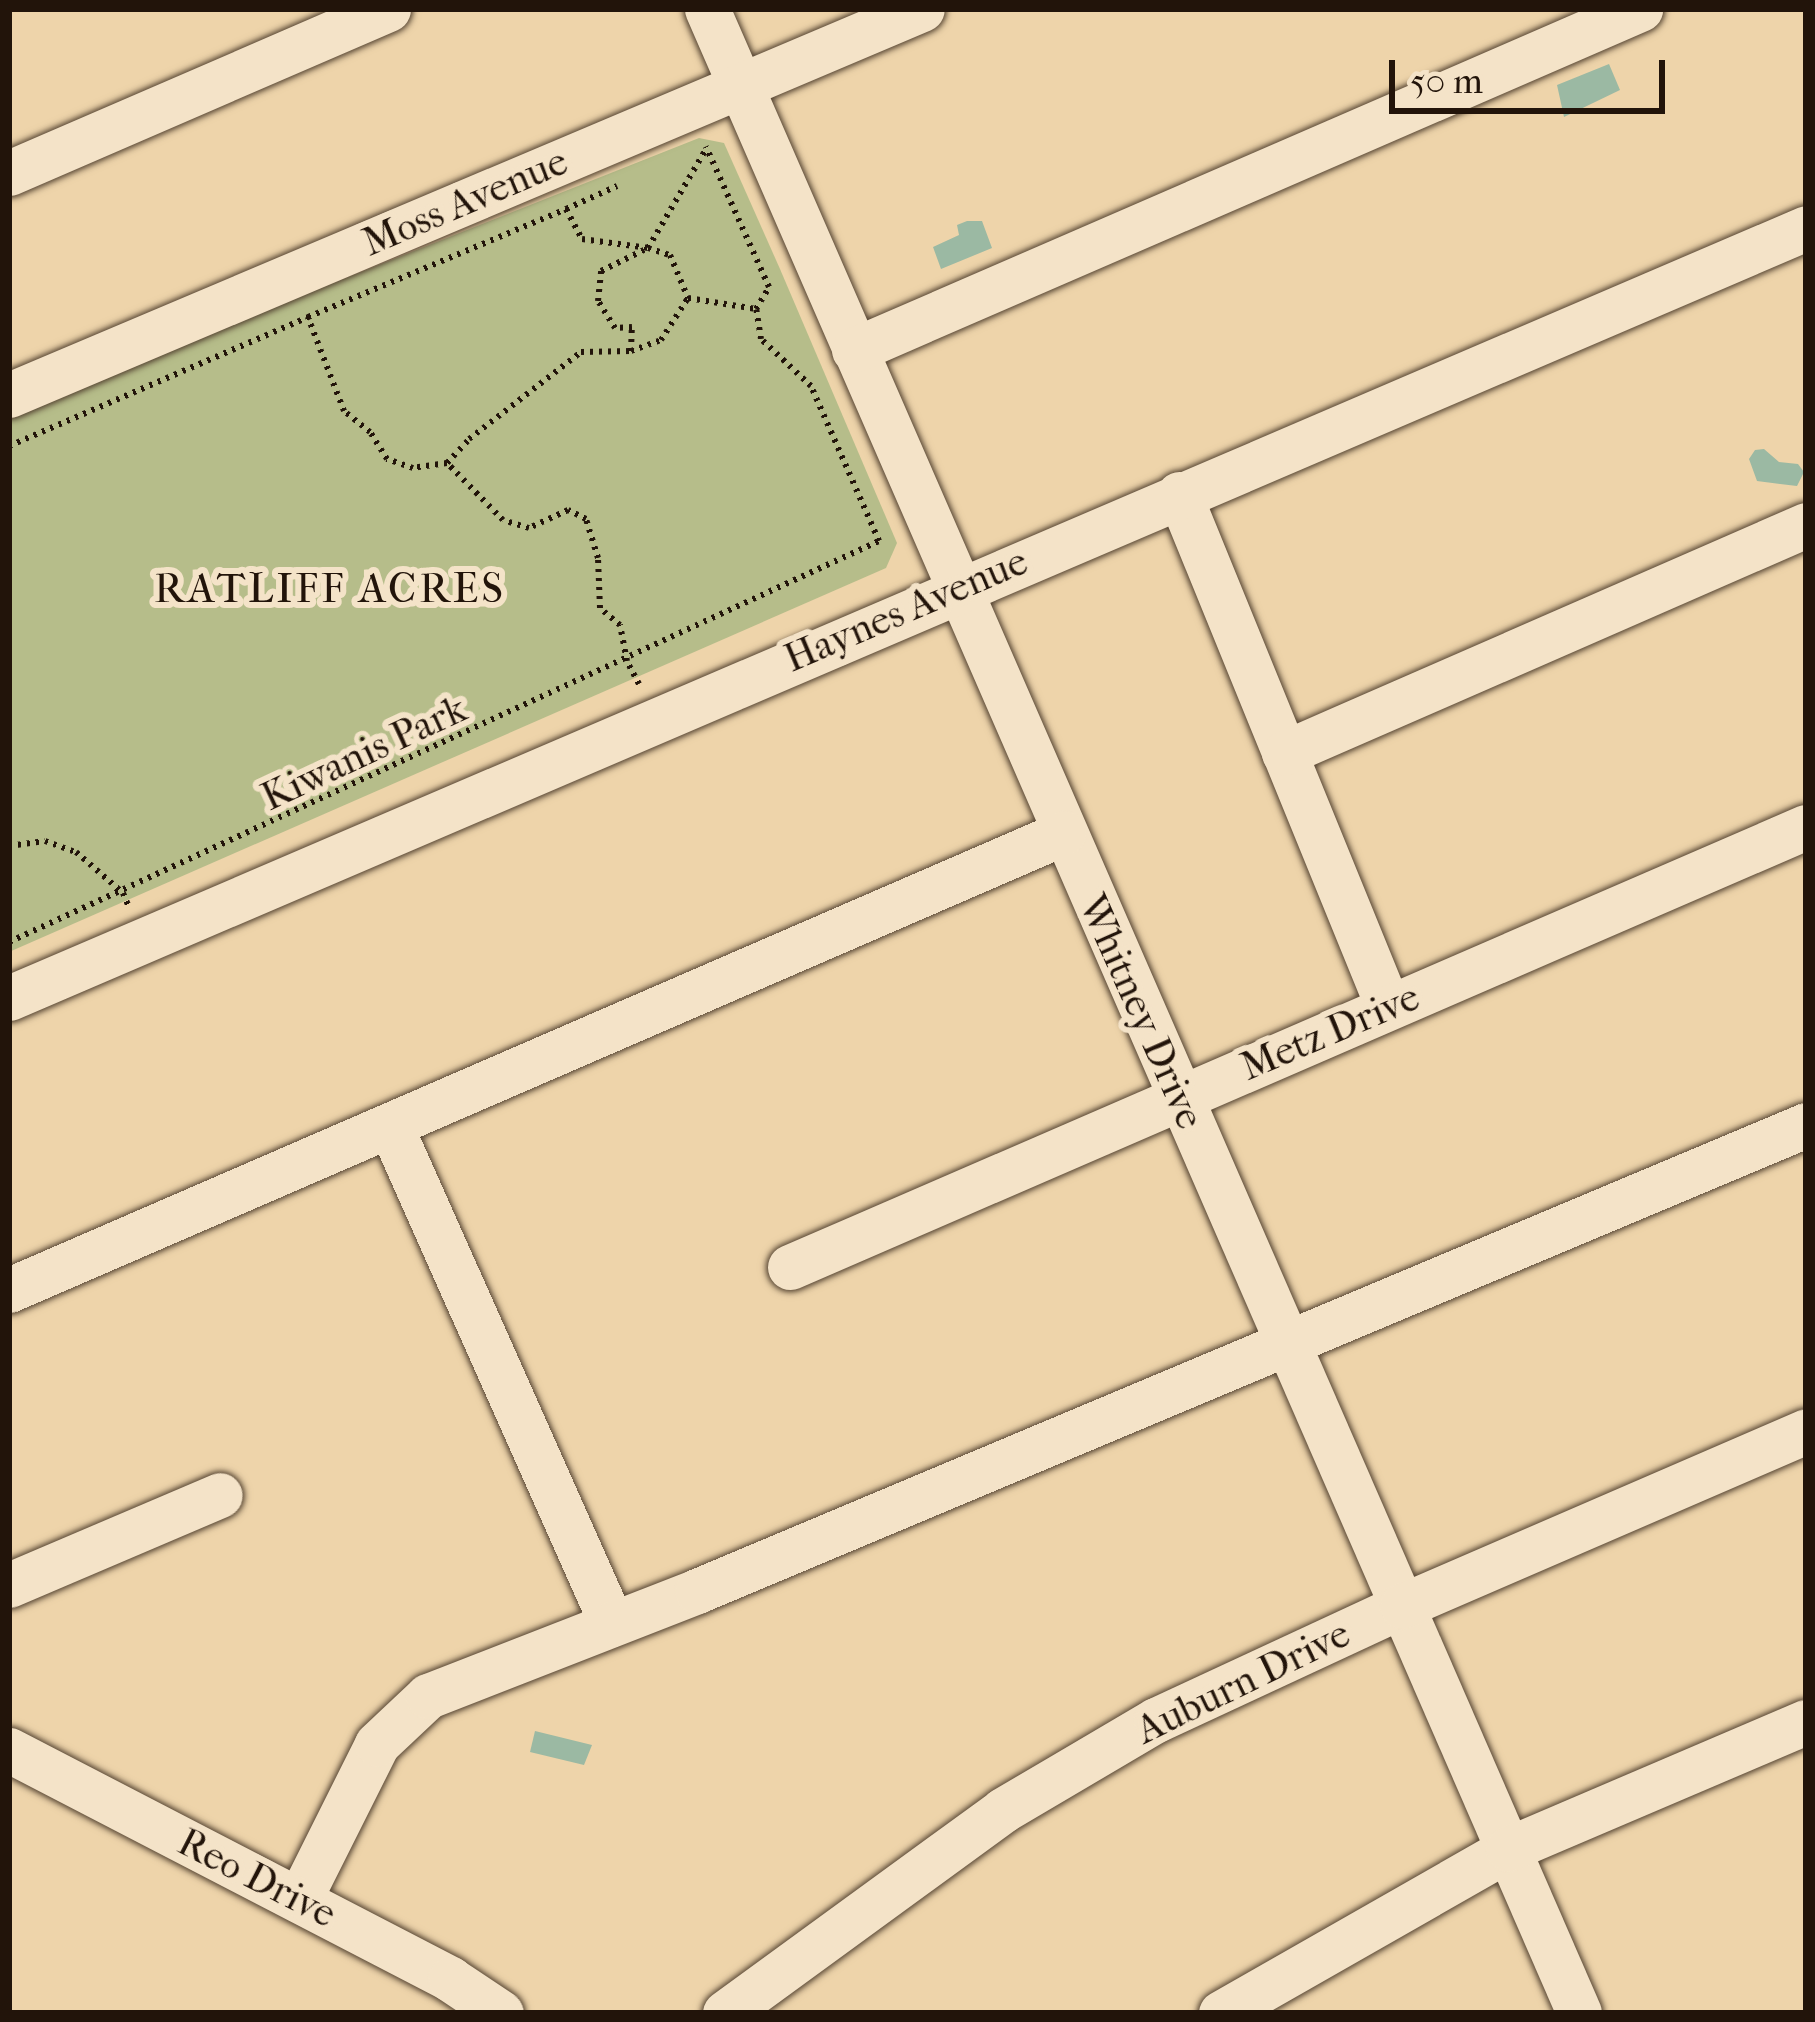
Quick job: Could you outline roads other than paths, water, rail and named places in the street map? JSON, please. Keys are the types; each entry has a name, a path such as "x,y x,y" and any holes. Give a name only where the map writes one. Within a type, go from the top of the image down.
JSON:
{"street":[{"path":"9,173 388,9"},
{"name":"Whitney Drive","path":"706,9 1579,2013"},
{"name":"Moss Avenue","path":"9,395 922,9"},
{"path":"854,350 1640,9"},
{"name":"Haynes Avenue","path":"9,998 956,588 1806,228"},
{"path":"1179,494 1388,1007"},
{"path":"1284,753 1806,525"},
{"name":"Metz Drive","path":"790,1267 1806,827"},
{"path":"9,1290 1063,833"},
{"path":"390,1125 612,1624"},
{"path":"299,1900 377,1744 428,1696 1287,1346 1806,1125"},
{"name":"Auburn Drive","path":"725,2013 1003,1810 1156,1720 1402,1606 1806,1432"},
{"path":"9,1585 220,1495"},
{"path":"1221,2013 1508,1849 1806,1722"},
{"name":"Reo Drive","path":"9,1750 449,1979 501,2013"}],"district":[{"name":"RATLIFF ACRES","path":"330,589"}]}
